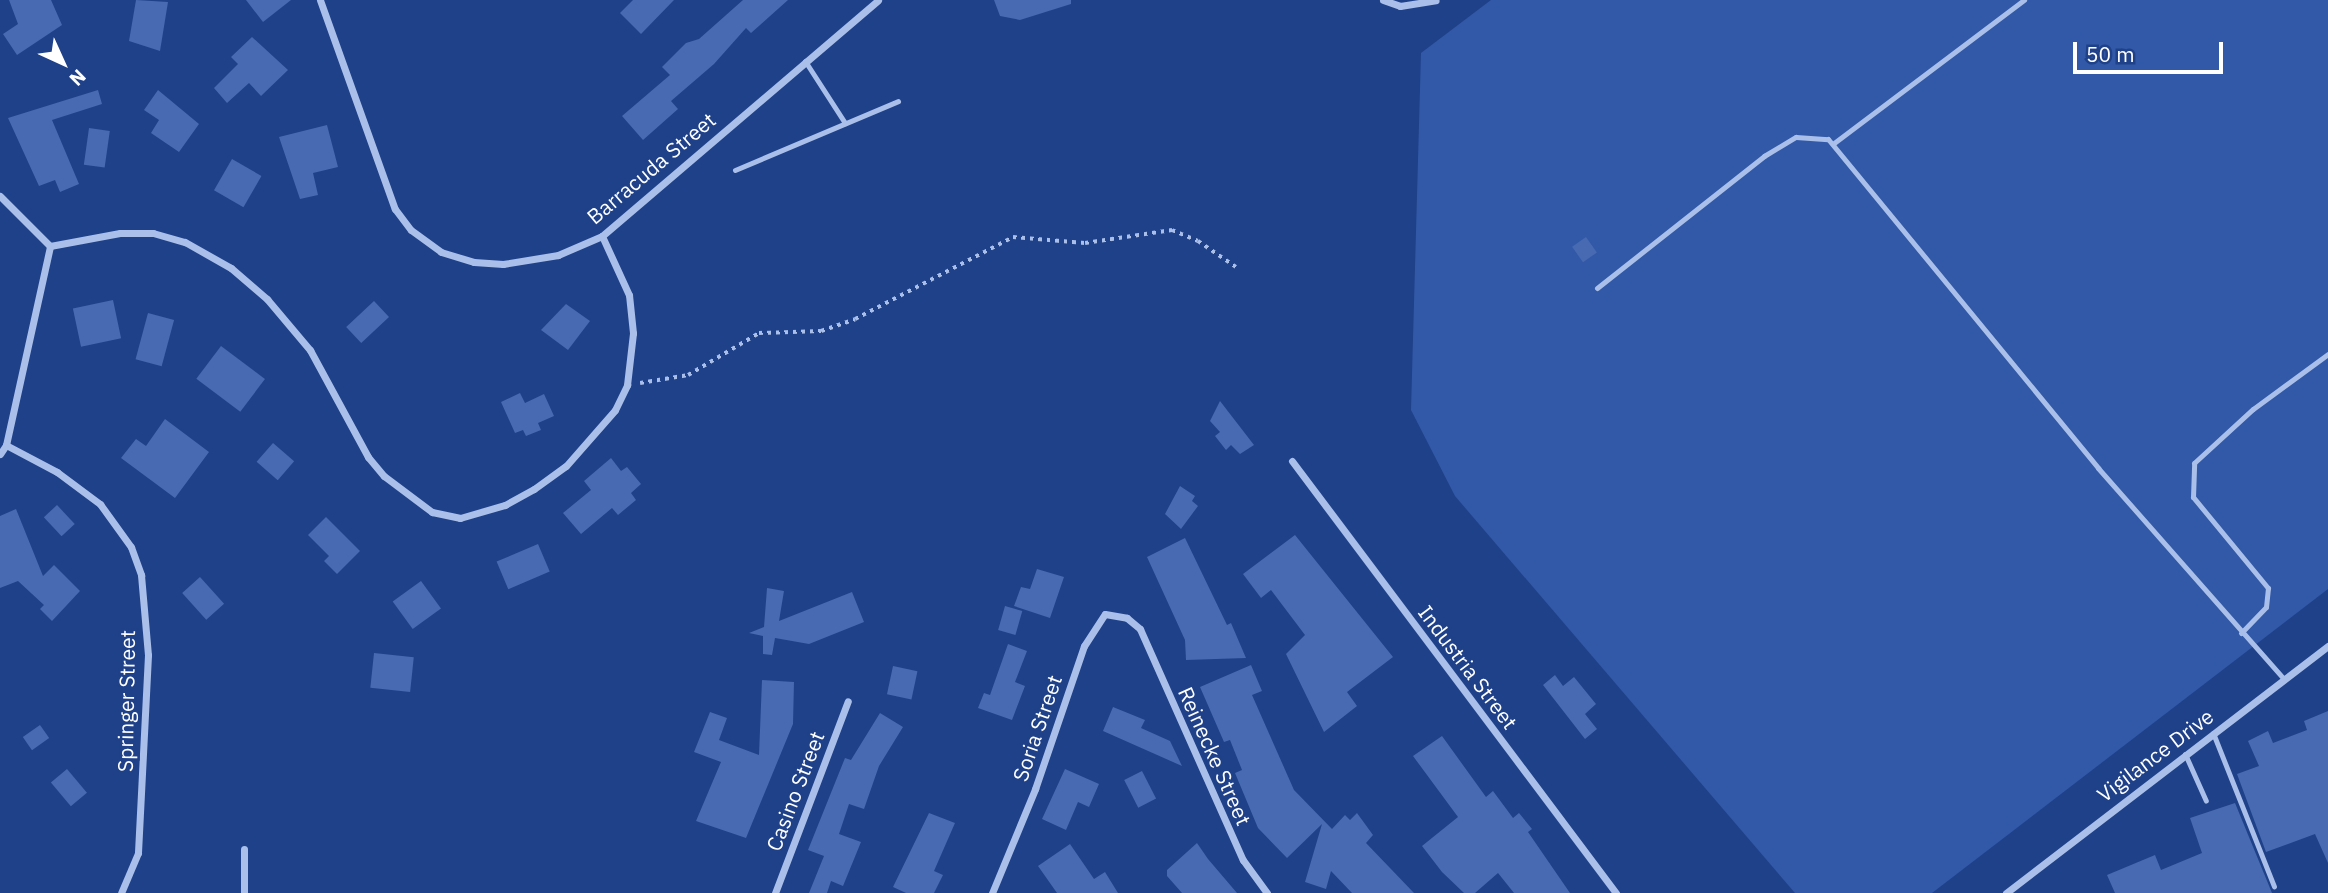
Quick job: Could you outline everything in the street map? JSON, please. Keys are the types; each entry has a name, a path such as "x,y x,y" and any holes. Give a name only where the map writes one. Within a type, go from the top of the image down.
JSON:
{"street":[{"name":"Barracuda Street","path":"320,0 385,190 411,230 441,252 474,262 503,264 558,255 602,236 878,0"},
{"path":"1383,0 1400,6 1436,0"},
{"path":"0,196 50,246"},
{"path":"50,246 120,233 153,233 185,242 231,268 267,299 310,350 368,457 405,496 432,512 460,518 481,513 534,489 595,437 627,385 633,333 629,295 602,236"},
{"path":"0,454 6,445 50,246"},
{"name":"Springer Street","path":"6,445 57,472 100,504 131,547 141,575 148,655 138,853 121,893"},
{"name":"Industria Street","path":"1292,461 1616,893"},
{"name":"Soria Street","path":"992,893 1035,789 1084,646 1097,622 1105,614 1115,614 1140,629"},
{"name":"Reinecke Street","path":"1140,629 1243,860 1267,893"},
{"name":"Vigilance Drive","path":"2006,893 2328,646"},
{"name":"Casino Street","path":"775,893 848,701"},
{"path":"244,849 244,893"}],"lane":[{"path":"1833,143 2024,0"},
{"path":"805,61 845,123"},
{"path":"734,170 898,101"},
{"path":"1597,288 1764,156 1808,134 1833,143 1958,300 2284,680"},
{"path":"2241,632 2266,607 2268,588 2193,497 2194,463 2253,409 2328,354"},
{"path":"2213,733 2274,886"},
{"path":"2185,754 2206,801"}],"path":[{"path":"627,385 688,375 759,333 821,331 855,319 1013,237 1085,243 1172,230 1198,241 1236,267"}],"shaded area":[{"path":"1491,0 2328,0 2328,589 1932,893 1795,893 1455,496 1411,410 1421,53"}],"building":[{"path":"9,0 51,0 62,25 17,55 3,34 18,24"},
{"path":"136,0 168,2 160,51 129,41"},
{"path":"246,0 291,0 263,22"},
{"path":"633,0 674,0 641,34 620,13"},
{"path":"743,0 788,0 751,33 746,28 714,64 671,101 678,109 643,140 622,116 670,75 662,67 686,43 699,39"},
{"path":"994,0 1071,0 1071,4 1020,20 1000,16"},
{"path":"252,37 288,70 261,96 249,83 227,103 214,88 238,64 231,57"},
{"path":"98,90 102,104 52,120 79,184 60,192 55,180 39,186 8,118"},
{"path":"158,90 199,124 179,152 151,133 159,120 144,110"},
{"path":"327,125 338,167 313,173 318,195 300,199 279,137"},
{"path":"89,128 110,131 105,168 84,165"},
{"path":"232,159 261,176 243,207 214,190"},
{"path":"1586,237 1597,253 1583,262 1572,247"},
{"path":"113,300 121,338 81,347 73,309"},
{"path":"374,301 389,317 361,343 346,327"},
{"path":"566,304 590,321 568,350 541,330"},
{"path":"148,313 174,320 162,366 136,359"},
{"path":"221,346 265,379 240,412 196,379"},
{"path":"520,393 525,403 544,394 554,416 538,423 541,430 526,436 523,430 515,433 501,402"},
{"path":"1220,401 1254,445 1240,454 1231,445 1226,450 1215,436 1220,432 1210,421"},
{"path":"165,419 209,452 175,498 121,458 136,439 146,446"},
{"path":"273,443 294,461 278,480 257,462"},
{"path":"611,458 621,471 627,467 641,484 631,493 636,500 618,515 612,508 581,534 563,513 591,490 584,481"},
{"path":"1180,486 1195,496 1192,501 1198,506 1181,529 1165,514"},
{"path":"57,505 75,524 62,536 44,517"},
{"path":"16,509 43,576 54,565 80,591 52,621 40,609 44,605 18,581 0,588 0,516"},
{"path":"326,517 360,551 337,574 324,561 329,556 308,535"},
{"path":"1295,535 1393,657 1347,692 1357,706 1324,732 1286,654 1305,635 1271,590 1261,598 1243,574"},
{"path":"1185,538 1227,625 1231,623 1246,658 1186,660 1185,640 1147,557"},
{"path":"538,544 550,572 508,589 497,562"},
{"path":"1037,569 1064,577 1050,618 1014,606 1021,587 1030,589"},
{"path":"200,577 224,604 206,620 182,593"},
{"path":"421,581 441,609 413,629 393,602"},
{"path":"767,588 784,591 779,621 852,592 864,622 809,644 775,638 772,655 763,654 763,636 749,633 764,627"},
{"path":"1005,606 1022,611 1015,635 998,630"},
{"path":"1008,644 1027,651 1015,682 1025,686 1012,720 978,708 984,693 990,695"},
{"path":"374,653 414,657 410,692 370,688"},
{"path":"1251,665 1262,691 1252,695 1294,790 1332,829 1345,815 1350,820 1357,813 1373,835 1366,843 1414,893 1352,893 1331,871 1326,889 1305,882 1322,824 1287,858 1258,828 1235,773 1242,770 1230,740 1224,742 1200,687"},
{"path":"893,666 917,671 911,700 887,694"},
{"path":"1555,675 1563,686 1574,677 1596,704 1585,714 1597,729 1585,739 1543,685"},
{"path":"762,680 794,682 793,724 746,838 696,821 721,762 694,752 710,712 727,718 719,740 759,755"},
{"path":"1113,707 1145,720 1141,728 1170,741 1182,766 1103,731"},
{"path":"2328,711 2328,863 2315,834 2266,852 2237,774 2259,766 2248,741 2268,731 2273,743 2307,730 2304,721"},
{"path":"880,713 903,727 879,766 864,809 849,804 839,834 861,842 843,886 831,881 827,893 809,893 824,856 808,850 845,758 851,760"},
{"path":"40,725 49,738 32,750 23,737"},
{"path":"1442,736 1486,797 1493,791 1513,818 1519,813 1532,829 1528,832 1570,893 1514,893 1498,873 1475,893 1464,893 1442,872 1422,846 1458,817 1413,756"},
{"path":"67,769 87,793 71,806 51,782"},
{"path":"1065,769 1099,784 1089,807 1078,802 1066,830 1042,819"},
{"path":"1142,771 1156,799 1138,808 1124,780"},
{"path":"2235,803 2272,893 2115,893 2107,875 2155,855 2161,870 2202,853 2190,818"},
{"path":"929,813 955,823 934,871 943,875 934,893 906,893 893,887"},
{"path":"1197,843 1237,893 1182,893 1167,876 1167,870"},
{"path":"1070,844 1094,879 1105,872 1118,893 1057,893 1038,866"}]}
